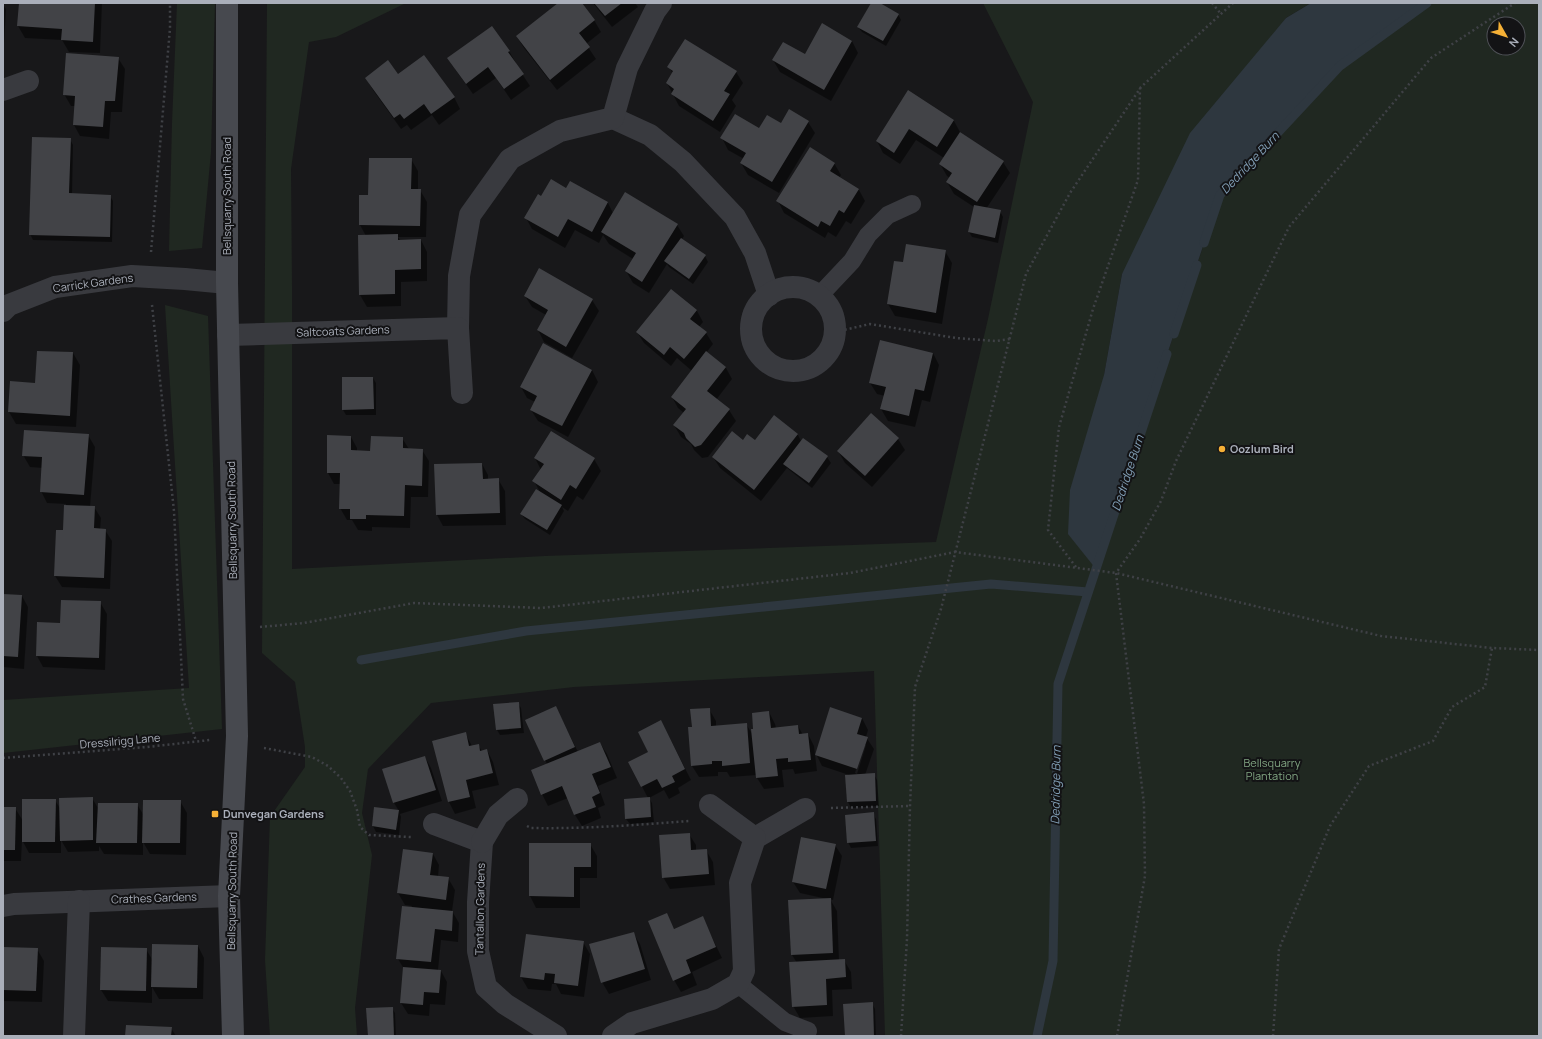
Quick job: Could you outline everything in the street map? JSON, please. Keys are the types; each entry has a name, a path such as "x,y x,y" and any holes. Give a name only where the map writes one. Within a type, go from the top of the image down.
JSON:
{"street":[{"name":"Bellsquarry South Road","path":"227,3 227,283 237,736 229,896 233,1036"},
{"path":"613,118 627,68 655,11 661,3"},
{"path":"3,90 28,81"},
{"path":"462,393 458,328 459,276 470,215 510,159 560,131 613,118 650,135 683,162 735,217 755,253 769,295"},
{"name":"Carrick Gardens","path":"5,305 55,287 132,276 149,278 185,278 227,283"},
{"path":"795,288 808,290 819,296 828,306 834,319 835,332 832,346 824,358 813,366 800,371 785,371 772,366 762,357 754,344 751,331 753,316 769,295 781,289 795,288"},
{"name":"Saltcoats Gardens","path":"228,335 458,328"},
{"name":"Tantallon Gardens","path":"517,799 498,815 482,842 478,902 478,951 486,987 505,1004 556,1036"},
{"path":"710,805 755,838"},
{"path":"613,1036 632,1023 712,999 738,984 744,971 740,883 755,838 805,808"},
{"path":"439,826 482,842"},
{"name":"Crathes Gardens","path":"3,906 14,904 229,896"},
{"path":"74,1036 79,902"}],"lane":[{"path":"819,296 852,261 868,235 888,215 912,204"},
{"path":"738,984 785,1022 808,1031"}],"path":[{"path":"170,3 170,28 149,278 174,511 183,699 196,741"},
{"path":"1212,3 1221,14"},
{"path":"901,1036 907,939 910,806 915,687 941,608 1026,274 1070,193 1140,87 1234,3"},
{"path":"1117,1036 1121,1022 1145,876 1144,804 1116,573 1140,539 1161,501 1176,461 1289,227 1431,58 1515,3"},
{"path":"1076,567 1048,530 1059,427 1093,309 1138,180 1140,87"},
{"path":"835,332 870,324 956,338 996,341 1010,339"},
{"path":"235,628 304,624 414,603 541,608 850,573 955,552 1116,573 1381,636 1492,648 1539,650"},
{"path":"1273,1036 1279,949 1330,826 1369,766 1433,741 1452,707 1485,686 1492,648"},
{"path":"237,736 265,749 312,757 328,766 341,778 350,791 357,810 360,827 369,835 422,838 439,826"},
{"name":"Dressilrigg Lane","path":"3,758 147,747 237,736"},
{"path":"805,808 910,806"},
{"path":"498,815 531,828 614,826 728,818"}],"green space":[{"path":"177,3 215,3 211,152 202,248 169,251 172,123"},
{"name":"Bellsquarry Plantation","path":"267,3 406,3 336,37 309,42 291,169 292,569 545,556 936,542 988,319 1033,102 983,3 1311,3 1286,18 1122,274 1104,375 1096,569 1220,195 1340,66 1427,3 1539,3 1539,1036 885,1036 874,671 574,687 431,703 368,769 362,813 372,855 355,1008 357,1036 270,1036 265,960 270,817 305,767 305,747 295,682 262,653"},
{"path":"165,305 208,316 222,729 3,753 3,700 189,688"}],"shaded area":[{"path":"1311,3 1427,3 1340,66 1220,195 1096,569 1068,534 1070,490 1104,375 1122,274 1190,133 1286,18"}],"building":[{"path":"19,3 95,3 93,42 61,40 62,29 17,26"},
{"path":"558,3 582,3 595,20 579,33 590,47 550,80 516,36"},
{"path":"594,3 622,3 605,16"},
{"path":"871,3 880,3 899,14 883,41 857,27"},
{"path":"822,23 852,41 824,90 772,60 783,42 805,54"},
{"path":"492,26 524,74 504,89 488,67 466,84 447,58"},
{"path":"685,39 737,71 724,91 730,94 713,121 671,94 674,89 666,83 673,71 667,67"},
{"path":"66,53 119,57 115,101 105,101 103,127 73,125 75,96 63,95"},
{"path":"424,55 455,97 431,114 424,104 404,119 400,114 394,118 365,78 388,60 398,74"},
{"path":"908,90 954,120 937,147 909,129 894,153 876,141"},
{"path":"789,109 809,121 772,182 740,163 746,153 720,138 735,114 759,128 767,115 781,123"},
{"path":"960,132 1004,161 977,202 946,182 952,173 939,164"},
{"path":"32,137 71,138 69,193 111,195 110,237 29,235"},
{"path":"810,147 835,163 830,171 859,189 844,213 839,210 830,226 821,221 818,227 776,201"},
{"path":"369,158 412,158 411,189 421,189 420,226 359,225 359,195 368,195"},
{"path":"551,179 566,188 570,181 608,202 592,232 568,219 558,237 524,218 538,194 541,196"},
{"path":"625,192 678,224 642,282 625,271 636,253 601,232"},
{"path":"974,205 1001,210 995,238 968,232"},
{"path":"398,234 398,240 421,239 421,269 395,270 395,294 359,295 358,235"},
{"path":"681,238 706,255 689,279 664,261"},
{"path":"906,244 946,250 936,313 887,304 894,261 903,262"},
{"path":"539,268 593,299 566,347 537,330 548,310 524,296"},
{"path":"671,289 697,310 690,319 707,332 684,359 670,347 664,355 636,332"},
{"path":"880,340 933,353 924,391 915,389 909,416 880,409 886,387 869,383"},
{"path":"543,343 592,370 562,426 530,410 537,396 520,387"},
{"path":"37,351 73,352 70,416 8,412 10,381 35,383"},
{"path":"706,351 726,367 707,391 730,409 701,445 695,447 686,438 684,433 673,425 686,409 671,397"},
{"path":"342,377 373,377 374,409 342,410"},
{"path":"871,413 899,438 865,476 837,451"},
{"path":"774,415 798,434 754,490 712,457 732,431 743,440 747,434 755,440"},
{"path":"24,430 89,434 84,495 40,492 42,457 22,456"},
{"path":"551,431 595,458 576,489 570,485 561,500 532,481 544,464 534,458"},
{"path":"327,435 351,436 351,450 370,451 371,436 403,437 403,448 423,449 422,486 405,485 404,516 366,515 366,519 350,519 350,509 339,509 340,473 327,473"},
{"path":"803,438 828,456 809,483 783,464"},
{"path":"482,463 483,479 499,478 500,513 436,515 434,464"},
{"path":"536,489 562,505 547,530 520,514"},
{"path":"64,505 95,506 94,528 106,529 104,578 54,576 56,530 63,530"},
{"path":"3,594 22,595 18,657 3,656"},
{"path":"61,600 101,601 99,658 36,656 37,622 60,623"},
{"path":"519,702 521,728 496,730 493,704"},
{"path":"556,706 575,747 544,761 525,720"},
{"path":"830,707 862,718 857,734 868,737 857,769 815,755"},
{"path":"710,708 711,726 747,723 750,763 722,766 722,761 712,761 712,764 691,766 688,727 692,727 690,709"},
{"path":"769,711 771,728 798,725 799,734 808,733 811,760 788,762 788,758 776,759 778,776 756,778 751,729 753,729 752,713"},
{"path":"661,720 685,769 672,776 675,782 662,788 657,779 641,787 628,762 648,752 638,732"},
{"path":"466,732 469,746 479,744 480,751 487,749 493,773 466,780 470,797 448,802 432,741"},
{"path":"600,742 611,767 592,774 600,793 592,797 596,807 574,815 562,786 541,795 531,770"},
{"path":"425,756 436,790 393,803 382,769"},
{"path":"875,773 876,801 847,802 845,775"},
{"path":"93,797 93,840 60,841 59,798"},
{"path":"650,797 651,817 625,819 624,799"},
{"path":"22,799 56,799 55,842 22,842"},
{"path":"143,800 181,800 180,843 142,843"},
{"path":"98,803 138,803 137,843 96,843"},
{"path":"3,807 16,807 15,850 3,850"},
{"path":"374,807 399,810 396,830 372,826"},
{"path":"874,812 876,841 847,843 845,815"},
{"path":"690,833 691,850 707,849 709,874 662,878 659,835"},
{"path":"801,837 836,844 826,889 792,882"},
{"path":"529,843 591,843 591,867 574,867 574,897 529,896"},
{"path":"403,849 433,853 430,875 449,877 446,900 397,893"},
{"path":"831,898 833,953 791,955 788,900"},
{"path":"402,906 453,911 452,931 435,929 431,962 396,959"},
{"path":"667,913 674,929 703,916 716,947 686,960 691,973 673,981 648,921"},
{"path":"634,932 645,969 601,983 589,944"},
{"path":"526,934 584,941 578,986 554,983 555,974 545,973 544,980 520,977"},
{"path":"152,944 198,945 197,988 151,987"},
{"path":"3,947 38,948 36,991 3,990"},
{"path":"101,947 147,948 146,991 100,990"},
{"path":"845,959 846,977 826,979 827,1005 792,1007 789,962"},
{"path":"403,967 441,970 439,993 424,992 423,1005 400,1003"},
{"path":"873,1002 874,1036 845,1036 843,1004"},
{"path":"393,1007 394,1036 368,1036 366,1008"},
{"path":"126,1025 172,1027 171,1036 125,1036"}],"waterway":[{"name":"Dedridge Burn","path":"1204,243 1220,195 1340,66 1427,3"},
{"name":"Dedridge Burn","path":"1174,334 1197,265"},
{"name":"Dedridge Burn","path":"1037,1036 1053,961 1058,684 1167,354"},
{"path":"361,660 526,631 991,584 1088,592"}],"place":[{"name":"Oozlum Bird","path":"1222,449"},
{"name":"Dunvegan Gardens","path":"215,814"}]}
